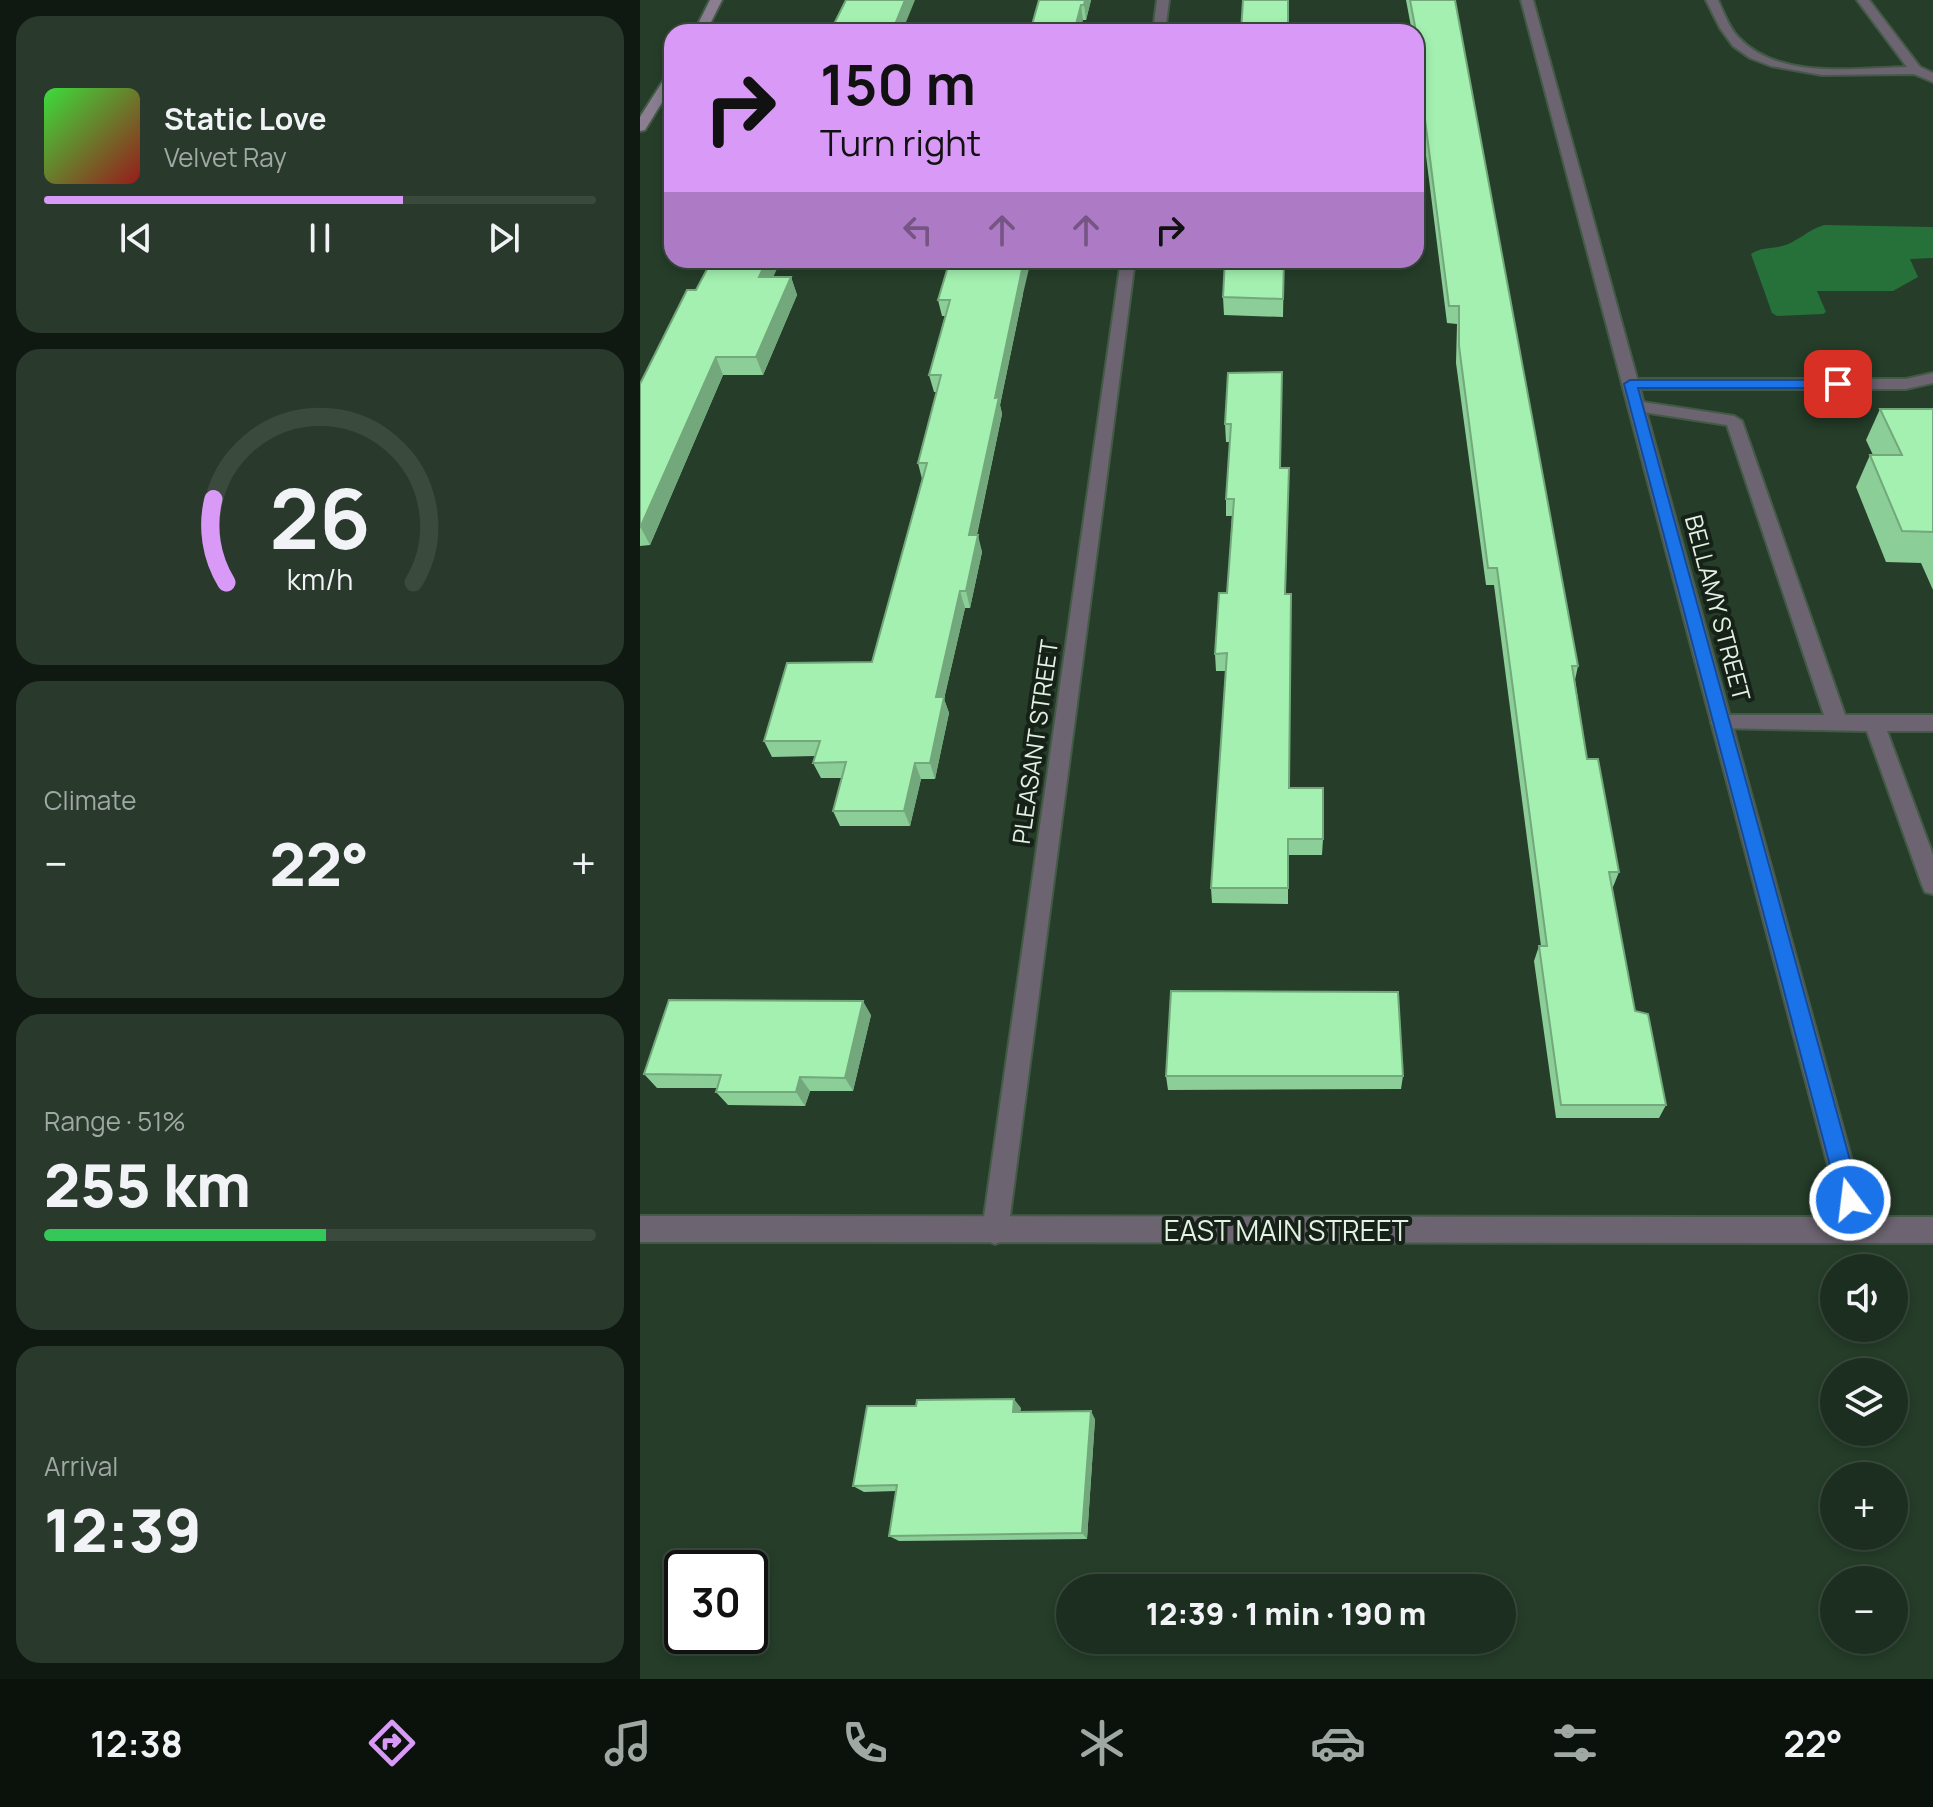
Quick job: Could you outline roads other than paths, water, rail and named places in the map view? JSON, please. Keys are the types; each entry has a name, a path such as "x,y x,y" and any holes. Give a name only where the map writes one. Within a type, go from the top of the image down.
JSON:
{"main road":[{"path":"704,24 716,0"},
{"path":"640,127 664,89"}],"street":[{"path":"1160,24 1163,0"},
{"name":"BELLAMY STREET","path":"1527,0 1858,1230"},
{"path":"1712,0 1728,33 1739,45 1780,64 1808,71 1916,70 1933,78"},
{"path":"1863,0 1916,70"},
{"name":"PLEASANT STREET","path":"995,1231 1127,268"},
{"path":"1906,384 1933,378"},
{"path":"1630,384 1906,384 1933,387"},
{"path":"1636,406 1734,421 1837,723"},
{"path":"1721,723 1933,723"},
{"path":"1874,723 1933,885"},
{"name":"EAST MAIN STREET","path":"640,1229 1933,1230"}]}
